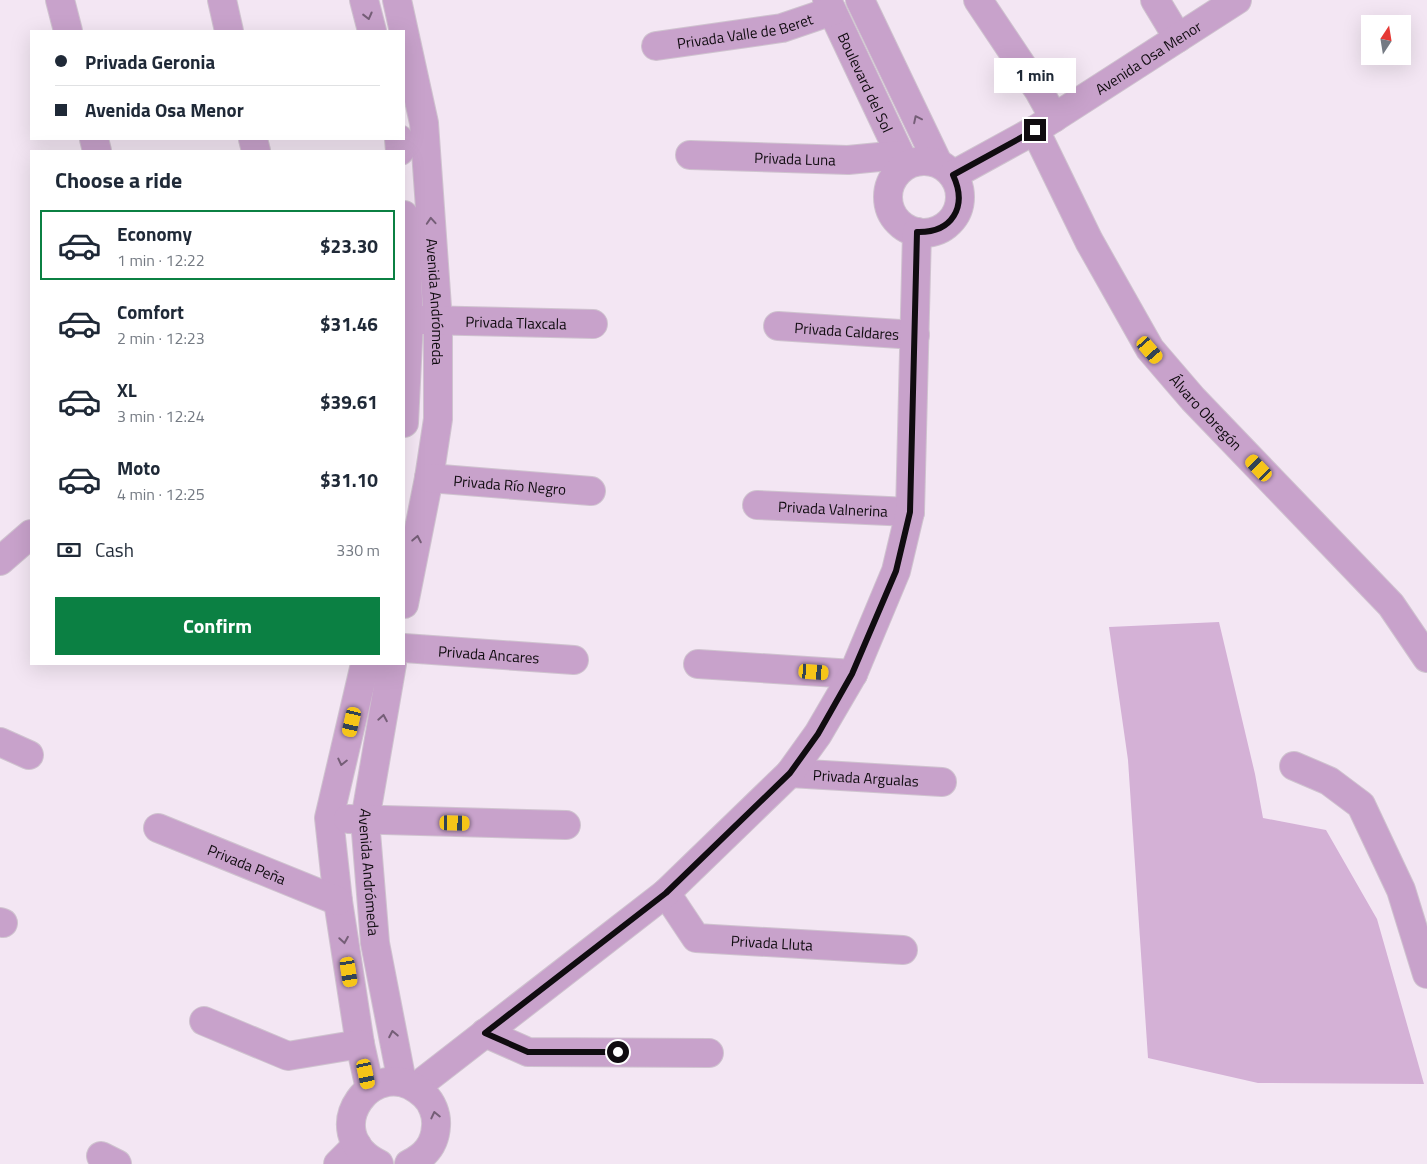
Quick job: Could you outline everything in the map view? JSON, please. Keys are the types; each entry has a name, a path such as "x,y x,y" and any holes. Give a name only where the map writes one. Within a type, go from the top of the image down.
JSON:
{"street":[{"path":"60,0 68,30"},
{"path":"222,0 229,30"},
{"path":"364,0 372,30"},
{"name":"Avenida Andrómeda","path":"397,0 404,30"},
{"name":"Boulevard del Sol","path":"860,0 945,169"},
{"name":"Álvaro Obregón","path":"978,0 1038,91 1044,124 1089,241 1150,350 1193,399 1392,605 1427,658"},
{"path":"1155,0 1178,38"},
{"name":"Avenida Osa Menor","path":"945,169 1044,124 1238,0"},
{"name":"Boulevard del Sol","path":"829,6 902,160"},
{"name":"Privada Valle de Beret","path":"656,46 782,28 829,6"},
{"name":"Avenida Andrómeda","path":"405,36 424,123 438,321 438,419 429,478 405,599"},
{"name":"Privada Luna","path":"690,155 902,160"},
{"path":"902,160 920,161 945,169 958,186 960,198 957,210 950,221 941,229 929,233 907,229 898,223 888,205 887,195 892,178 902,160"},
{"name":"Avenida Andrómeda","path":"405,232 410,320 405,400"},
{"path":"409,1085 485,1033 666,893 790,773 818,734 852,674 896,571 910,512 917,232"},
{"name":"Privada Tlaxcala","path":"410,320 593,324"},
{"name":"Privada Caldares","path":"778,326 915,335"},
{"path":"405,416 438,419"},
{"name":"Privada Río Negro","path":"429,478 591,492"},
{"name":"Privada Valnerina","path":"757,505 910,512"},
{"path":"0,561 30,535"},
{"name":"Privada Ancares","path":"405,648 574,660"},
{"path":"698,664 852,674"},
{"path":"365,665 329,818 338,901 360,1044 370,1090"},
{"name":"Avenida Andrómeda","path":"392,665 365,820 375,943 409,1085"},
{"path":"0,742 29,756"},
{"path":"1294,766 1329,781 1361,805 1401,890 1427,974"},
{"name":"Privada Argualas","path":"790,773 942,782"},
{"path":"329,818 566,825"},
{"name":"Privada Peña","path":"158,828 338,901"},
{"name":"Privada Lluta","path":"666,893 696,938 903,950"},
{"path":"204,1021 288,1056 360,1044"},
{"path":"485,1033 528,1052 709,1053"},
{"path":"371,1159 352,1136 351,1122 354,1107 362,1095 387,1082 409,1085 427,1097 434,1109 437,1122 435,1136 430,1148 420,1158 409,1164"},
{"path":"338,1164 371,1159"}],"shaded area":[{"path":"1219,622 1255,774 1263,818 1326,830 1377,919 1424,1084 1258,1083 1148,1058 1128,760 1109,627"}],"route":[{"path":"618,1052 528,1052 485,1033 666,893 790,773 818,734 852,674 896,571 910,512 917,232 929,233 941,229 950,221 957,210 960,198 958,186 953,175 1035,130"}]}
